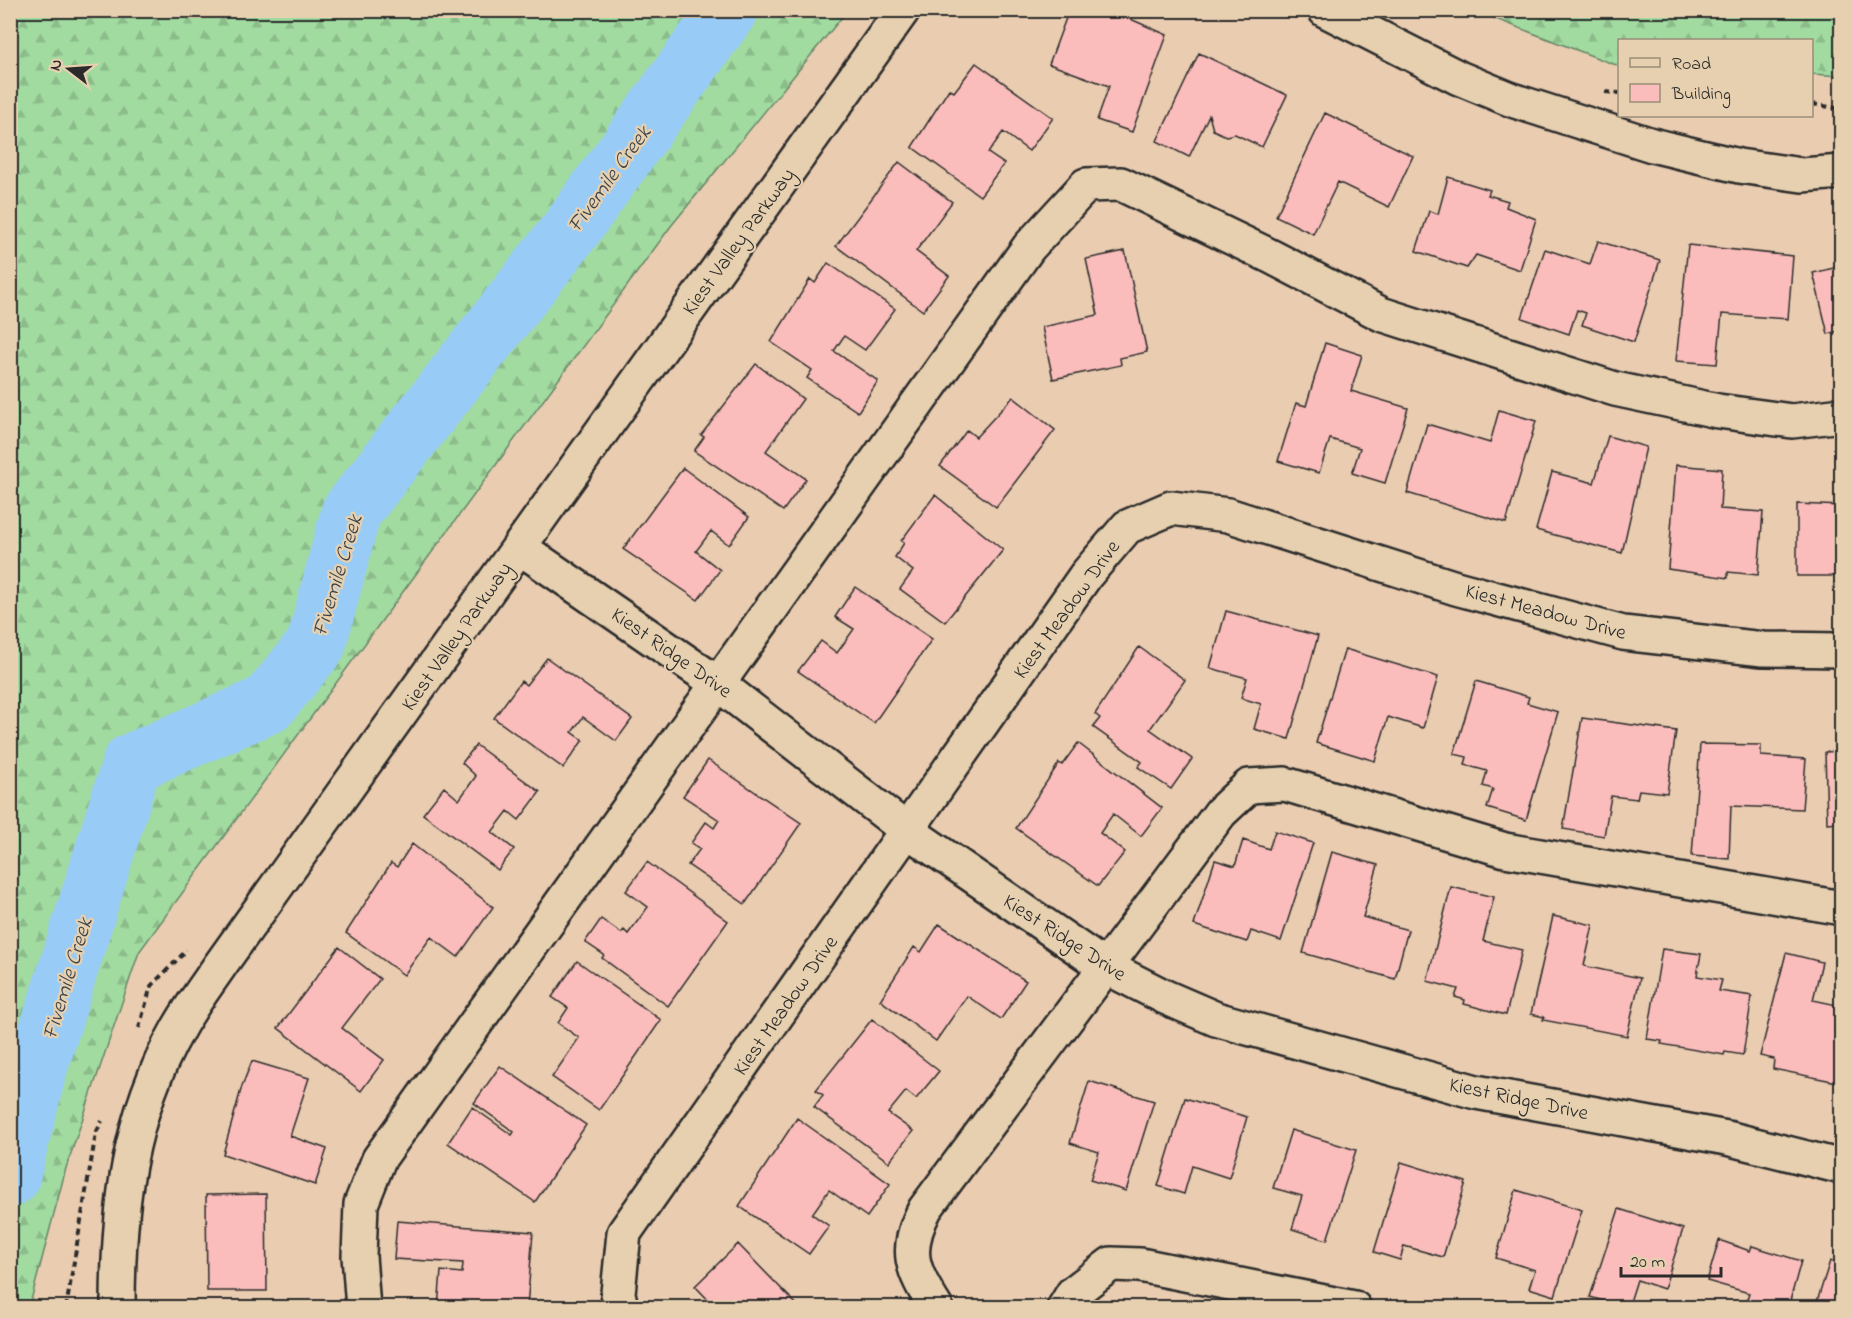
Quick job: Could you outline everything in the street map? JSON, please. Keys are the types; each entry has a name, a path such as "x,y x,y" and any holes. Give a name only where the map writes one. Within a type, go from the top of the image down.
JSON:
{"street":[{"name":"Kiest Valley Parkway","path":"118,1308 118,1236 128,1161 150,1091 177,1029 221,964 903,10"},
{"path":"1325,10 1470,83 1512,100 1652,145 1760,169 1802,175 1842,172"},
{"path":"363,1308 359,1256 361,1204 379,1159 1029,247 1086,185 1121,184 1272,257 1381,314 1615,389 1718,411 1792,421 1842,416"},
{"name":"Kiest Meadow Drive","path":"621,1308 618,1293 624,1233 1086,575 1127,527 1171,508 1227,515 1456,588 1623,633 1763,649 1842,650"},
{"name":"Kiest Ridge Drive","path":"519,547 717,683 908,831 1104,966 1216,1019 1476,1092 1726,1138 1842,1167"},
{"path":"936,1308 915,1273 913,1252 915,1229 925,1209 1221,812 1249,786 1285,784 1505,850 1842,908"},
{"path":"1064,1308 1073,1293 1111,1264 1140,1265 1354,1308"}],"path":[{"path":"1813,104 1842,109"}],"green space":[{"path":"10,11 847,11 671,226 139,952 66,1168 29,1308 10,1307"},
{"path":"1475,11 1841,11 1841,76 1813,74 1813,39 1618,39 1618,65"}],"building":[{"path":"1069,10 1110,10 1167,35 1132,132 1097,120 1109,86 1049,64"},
{"path":"1199,53 1287,95 1262,147 1235,134 1226,136 1213,130 1209,115 1189,157 1157,141"},
{"path":"976,63 1053,118 1029,151 1003,132 988,153 1004,164 980,196 912,147 949,89 954,92"},
{"path":"1325,113 1413,156 1389,207 1338,182 1313,234 1276,216"},
{"path":"899,162 952,202 916,251 949,276 923,311 836,246"},
{"path":"1448,177 1490,190 1488,195 1508,201 1506,207 1536,219 1520,270 1476,255 1467,268 1416,251 1429,211 1438,214"},
{"path":"1598,241 1660,260 1634,342 1582,325 1586,313 1577,310 1569,334 1522,318 1545,249 1590,264"},
{"path":"1688,245 1793,256 1788,319 1722,314 1717,364 1676,361"},
{"path":"1125,251 1147,352 1120,358 1121,365 1053,379 1042,327 1098,315 1086,259"},
{"path":"828,263 895,309 865,350 844,336 834,351 878,381 858,412 807,378 812,370 771,342 810,279 815,283"},
{"path":"1842,266 1842,330 1828,334 1813,273"},
{"path":"1325,343 1362,355 1351,391 1408,408 1385,483 1352,473 1360,448 1330,439 1319,473 1278,461 1296,403 1306,406"},
{"path":"756,364 803,399 766,451 806,479 783,511 694,451 704,437 701,435"},
{"path":"1013,397 1055,430 996,507 940,466 967,430 976,437"},
{"path":"1499,410 1536,421 1506,523 1407,493 1427,424 1490,443"},
{"path":"1608,436 1646,447 1622,553 1536,530 1552,472 1594,483"},
{"path":"1676,465 1722,469 1720,509 1763,512 1758,575 1728,572 1728,578 1668,569"},
{"path":"683,468 749,517 729,545 711,531 696,551 720,570 698,600 623,549"},
{"path":"935,495 1003,550 945,622 900,589 913,571 895,557 904,543 901,541"},
{"path":"1797,504 1842,506 1842,576 1797,576"},
{"path":"855,587 932,639 874,723 798,671 821,641 837,653 854,629 835,617"},
{"path":"1226,611 1318,636 1289,739 1254,729 1261,704 1241,698 1247,678 1210,668"},
{"path":"1139,647 1185,680 1150,729 1192,759 1171,789 1138,767 1142,762 1093,727 1100,718 1095,714"},
{"path":"1345,649 1438,677 1423,728 1388,717 1375,761 1316,743"},
{"path":"547,658 632,719 616,741 583,717 572,732 583,740 563,768 494,718 521,681 526,685"},
{"path":"1476,681 1529,697 1527,703 1558,712 1526,820 1487,808 1493,789 1483,786 1487,771 1465,765 1467,757 1454,754"},
{"path":"1582,718 1676,731 1667,793 1639,790 1637,799 1611,796 1604,836 1563,829"},
{"path":"1078,743 1162,808 1141,836 1113,814 1100,833 1125,852 1098,886 1016,828 1059,763 1062,765"},
{"path":"1700,744 1761,745 1761,756 1806,759 1802,809 1731,806 1729,859 1692,856"},
{"path":"476,745 540,792 519,820 508,811 492,832 514,849 498,870 423,814 444,787 459,800 476,776 462,763"},
{"path":"1842,751 1842,822 1827,823 1825,752"},
{"path":"708,760 801,823 745,904 688,865 700,849 691,843 706,822 714,828 719,820 683,796"},
{"path":"1275,831 1313,843 1281,941 1251,931 1247,942 1194,925 1215,860 1235,866 1243,840 1269,849"},
{"path":"412,844 493,907 458,957 431,937 404,975 346,933 391,863 397,867"},
{"path":"1332,852 1378,865 1363,917 1408,930 1395,979 1303,953"},
{"path":"647,862 728,921 668,1006 602,958 604,955 585,942 601,919 621,933 624,930 628,934 648,907 626,891"},
{"path":"1451,887 1494,897 1483,941 1522,950 1506,1015 1464,1004 1465,1000 1455,997 1458,989 1427,981"},
{"path":"1553,916 1593,925 1584,966 1640,978 1627,1036 1543,1020 1544,1017 1531,1014"},
{"path":"939,924 1026,981 1001,1019 967,996 936,1041 880,1000 914,947 921,952"},
{"path":"339,947 380,979 342,1028 384,1060 361,1091 278,1028"},
{"path":"1662,949 1701,954 1697,976 1722,980 1719,991 1752,996 1743,1055 1725,1052 1724,1055 1661,1044 1662,1041 1647,1039"},
{"path":"1786,953 1822,962 1813,1000 1842,1006 1842,1083 1773,1069 1774,1059 1760,1056"},
{"path":"577,961 661,1020 599,1110 552,1077 579,1038 558,1023 568,1008 552,997"},
{"path":"872,1019 939,1071 916,1099 906,1091 888,1113 913,1131 889,1162 814,1107 823,1095 816,1090"},
{"path":"252,1061 309,1078 290,1136 327,1149 315,1185 223,1154 242,1086"},
{"path":"500,1066 586,1125 535,1202 448,1143 472,1107 512,1135 514,1132 474,1103"},
{"path":"1089,1081 1154,1101 1126,1191 1090,1180 1099,1152 1070,1143"},
{"path":"1185,1098 1247,1117 1229,1178 1192,1166 1184,1194 1158,1186"},
{"path":"797,1118 890,1184 867,1217 829,1190 812,1214 829,1226 809,1254 739,1206"},
{"path":"1291,1130 1356,1150 1327,1240 1292,1229 1302,1196 1273,1188"},
{"path":"1401,1162 1466,1182 1443,1257 1404,1246 1400,1260 1374,1252"},
{"path":"1516,1190 1582,1210 1555,1296 1529,1288 1535,1270 1496,1258"},
{"path":"266,1194 267,1291 207,1291 206,1195"},
{"path":"1619,1209 1683,1229 1664,1289 1637,1280 1628,1308 1590,1297"},
{"path":"397,1221 533,1232 527,1308 438,1308 441,1271 462,1273 463,1263 394,1259"},
{"path":"1719,1240 1750,1251 1752,1246 1801,1261 1788,1308 1744,1308 1749,1293 1707,1281"},
{"path":"738,1244 800,1308 713,1308 714,1306 695,1286"},
{"path":"1830,1261 1842,1265 1842,1308 1815,1308"}],"waterway":[{"name":"Fivemile Creek","path":"10,1177 37,1070 132,763 268,704 316,645 351,512 572,228 728,10"}]}
